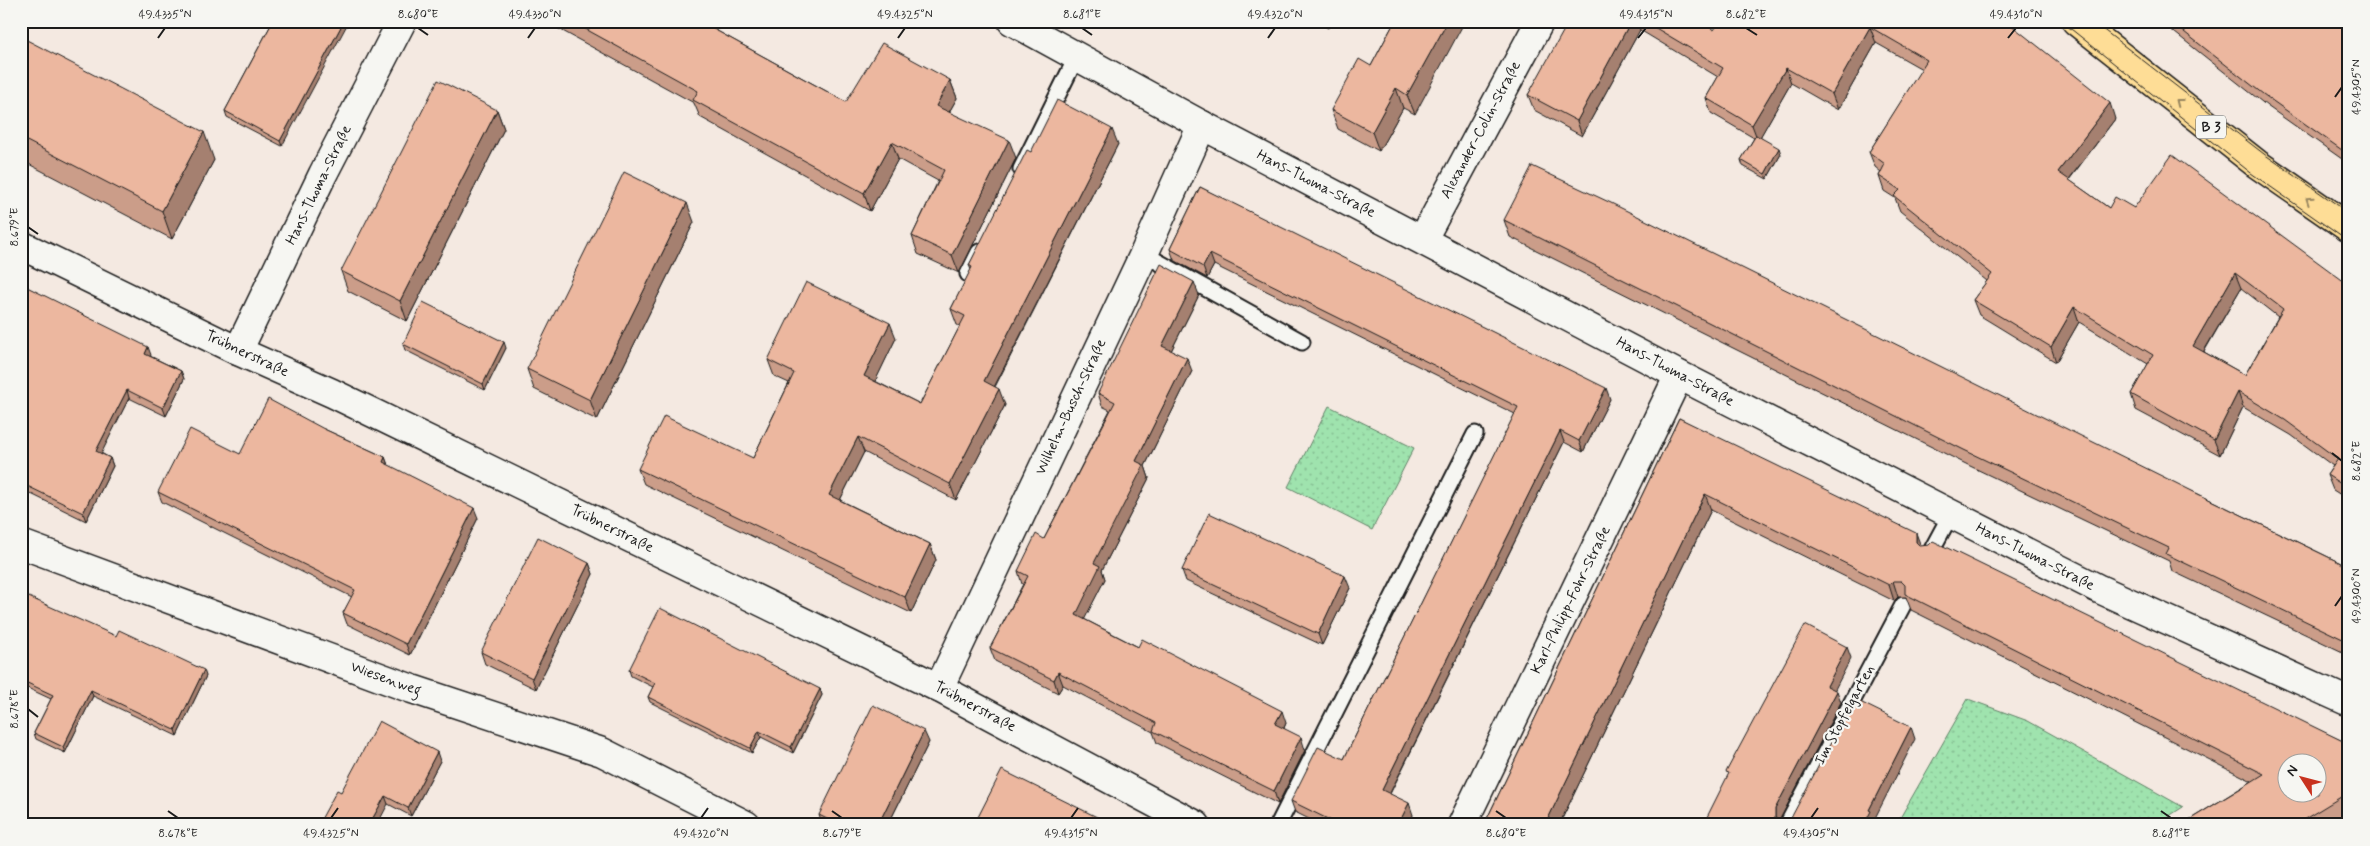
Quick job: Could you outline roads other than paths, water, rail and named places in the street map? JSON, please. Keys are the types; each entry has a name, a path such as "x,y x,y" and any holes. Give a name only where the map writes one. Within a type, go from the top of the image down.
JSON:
{"main road":[{"name":"B 3","path":"2076,21 2257,164 2349,228"}],"street":[{"name":"Hans-Thoma-Straße","path":"238,350 323,174 402,21"},
{"name":"Hans-Thoma-Straße","path":"1012,21 1046,29 1077,56 1202,125 1679,375 1951,514 2097,588 2349,702"},
{"name":"Alexander-Colin-Straße","path":"1422,239 1540,21"},
{"name":"Wilhelm-Busch-Straße","path":"939,688 1144,254 1202,125"},
{"name":"Trübnerstraße","path":"21,245 238,350 341,397 939,688 1196,825"},
{"name":"Karl-Philipp-Fohr-Straße","path":"1462,825 1679,375"},
{"name":"Wiesenweg","path":"21,544 412,689 602,752 746,825"}],"lane":[{"path":"1016,178 1077,56"},
{"path":"968,274 986,240"},
{"path":"1144,254 1302,342"},
{"path":"1278,825 1475,434"},
{"path":"1930,553 1951,514"},
{"name":"Im Stopfelgarten","path":"1787,825 1903,606"}],"tram line":[{"path":"2061,21 2251,173 2349,242"},
{"path":"2092,21 2264,154 2349,213"}]}
